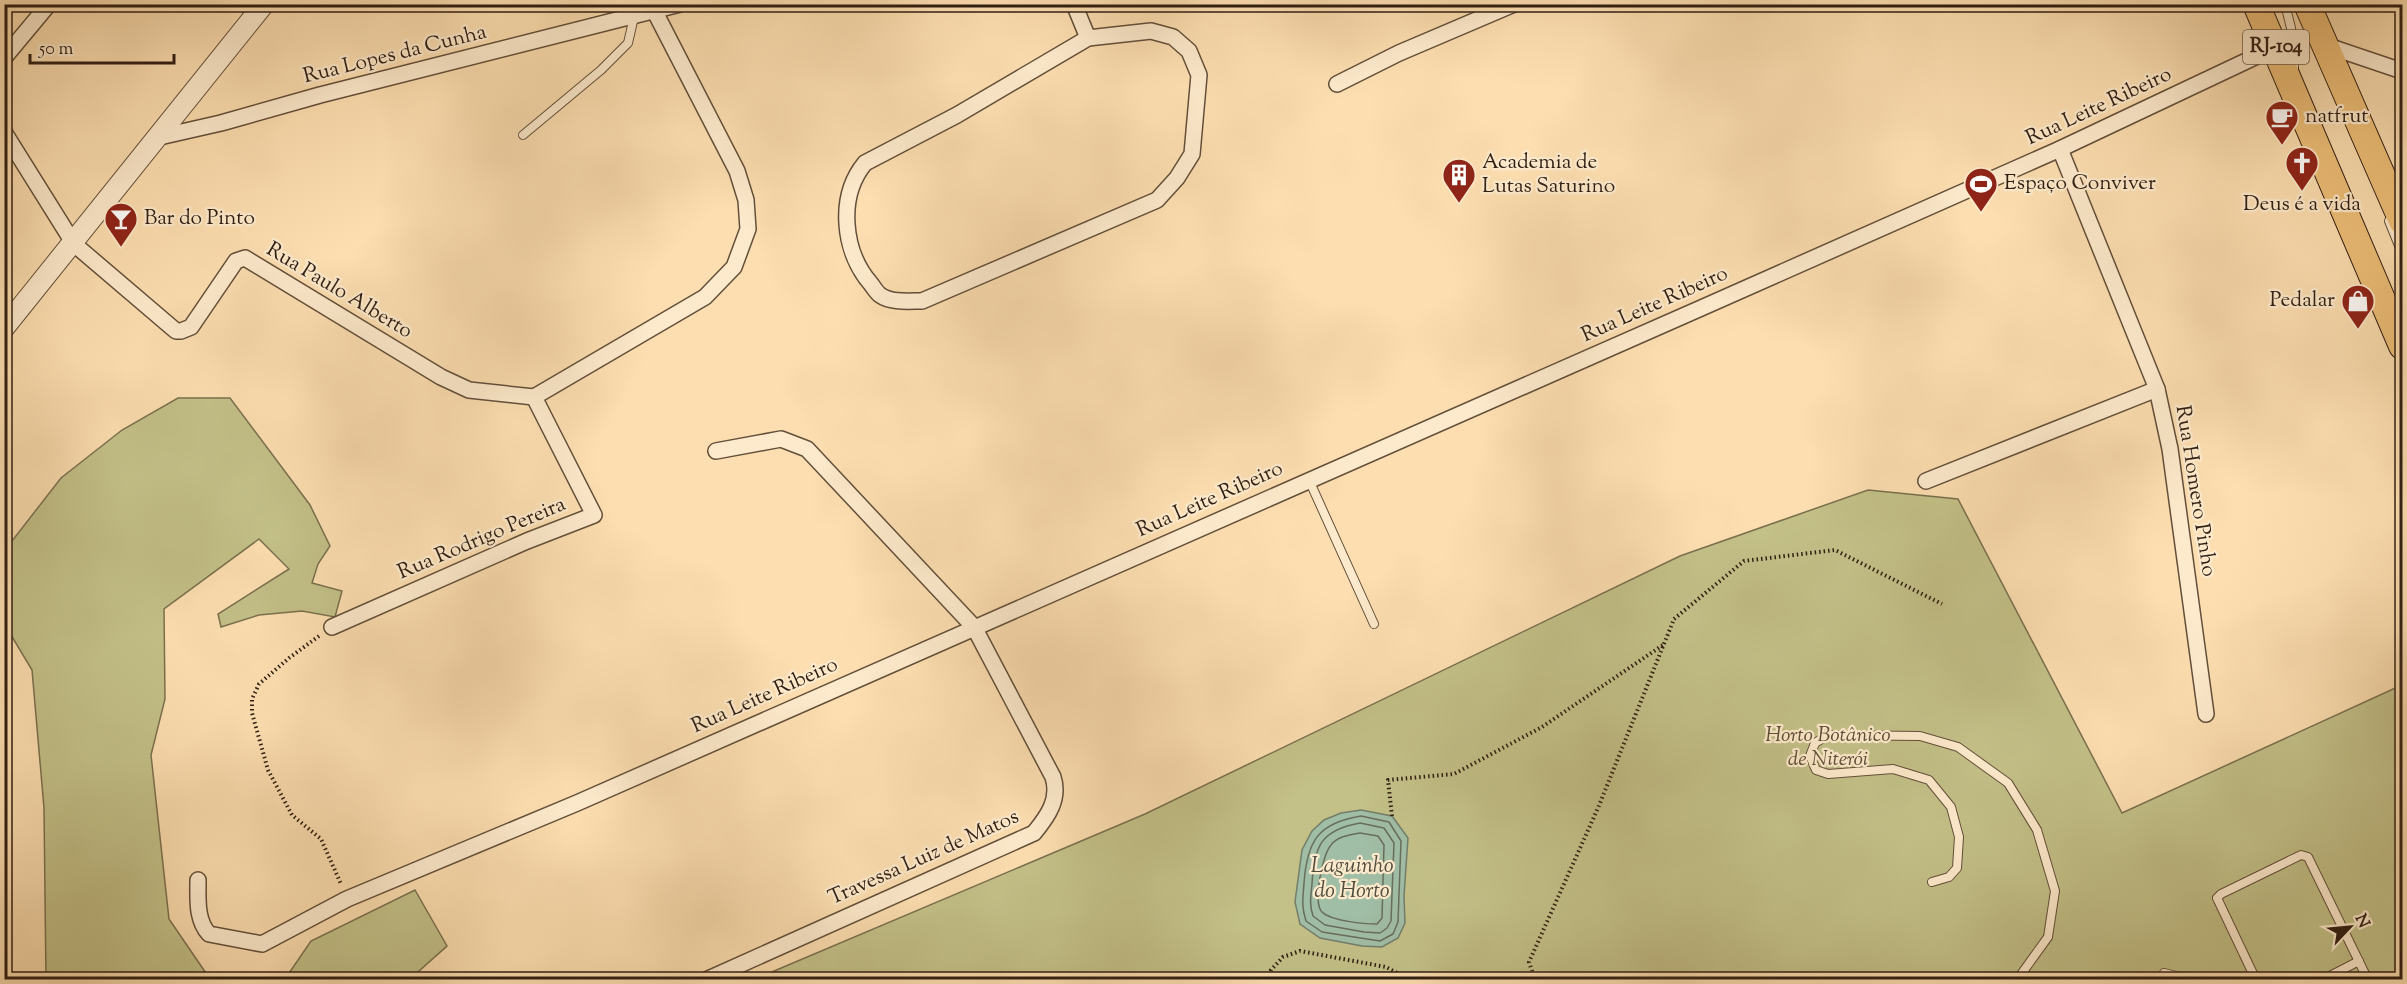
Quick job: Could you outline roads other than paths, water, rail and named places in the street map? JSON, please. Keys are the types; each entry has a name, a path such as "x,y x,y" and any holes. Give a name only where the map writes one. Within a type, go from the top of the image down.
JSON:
{"highway":[{"name":"RJ-104","path":"2256,4 2403,346"},
{"name":"RJ-104","path":"2307,4 2323,52 2393,216"}],"street":[{"path":"4,58 49,4"},
{"path":"4,328 74,244 264,4"},
{"name":"Rua Lopes da Cunha","path":"156,138 680,4"},
{"path":"1074,4 1088,38"},
{"path":"1337,84 1399,53 1514,4"},
{"path":"534,397 705,297 734,267 748,229 746,200 736,171 655,12"},
{"path":"1151,31 1173,37 1189,51 1199,75 1192,154 1177,178 1157,200 922,301 900,301 881,296 861,272 851,246 847,226 846,212 857,172 873,156 957,115 1088,38 1151,31"},
{"name":"Rua Leite Ribeiro","path":"198,880 197,900 203,928 209,934 262,944 347,899 577,803 2061,149 2276,47"},
{"path":"2323,52 2403,71"},
{"path":"4,132 74,244"},
{"name":"Rua Homero Pinho","path":"2061,149 2157,389 2170,449 2206,714"},
{"name":"Rua Paulo Alberto","path":"74,244 176,331 190,327 236,261 245,258 441,377 469,390 534,397"},
{"path":"1926,481 2157,389"},
{"name":"Rua Rodrigo Pereira","path":"332,627 527,541 594,515 534,397"},
{"name":"Travessa Luiz de Matos","path":"706,980 1034,832 1048,816 1055,797 1053,777 974,627 807,449 781,439 716,451"}],"lane":[{"path":"2285,4 2291,28 2295,91"},
{"path":"523,135 601,70 628,43 634,17"},
{"path":"2393,216 2403,253"},
{"path":"1309,480 1374,624"},
{"path":"1932,882 1949,876 1957,868 1959,837 1951,807 1929,780 1893,769 1828,774 1816,770 1810,756 1815,743 1828,735 1920,736 1958,747 2008,783 2037,830 2055,891 2048,937 2017,980"},
{"path":"2256,980 2217,898 2301,855 2308,857 2368,980"},
{"path":"2322,980 2359,962"},
{"path":"2164,973 2193,980"}],"water":[{"name":"Laguinho do Horto","path":"1361,810 1392,816 1408,838 1404,896 1405,923 1398,938 1382,947 1362,946 1320,938 1300,924 1295,902 1302,850 1312,831 1324,820 1341,813"}],"place":[{"name":"natfrut","path":"2282,146"},
{"name":"Deus é a vida","path":"2302,192"},
{"name":"Academia de Lutas Saturino","path":"1459,204"},
{"name":"Espaço Conviver","path":"1981,213"},
{"name":"Bar do Pinto","path":"121,248"},
{"name":"Pedalar","path":"2358,330"}],"park label":[{"name":"Horto Botânico de Niterói","path":"1828,748"}]}
